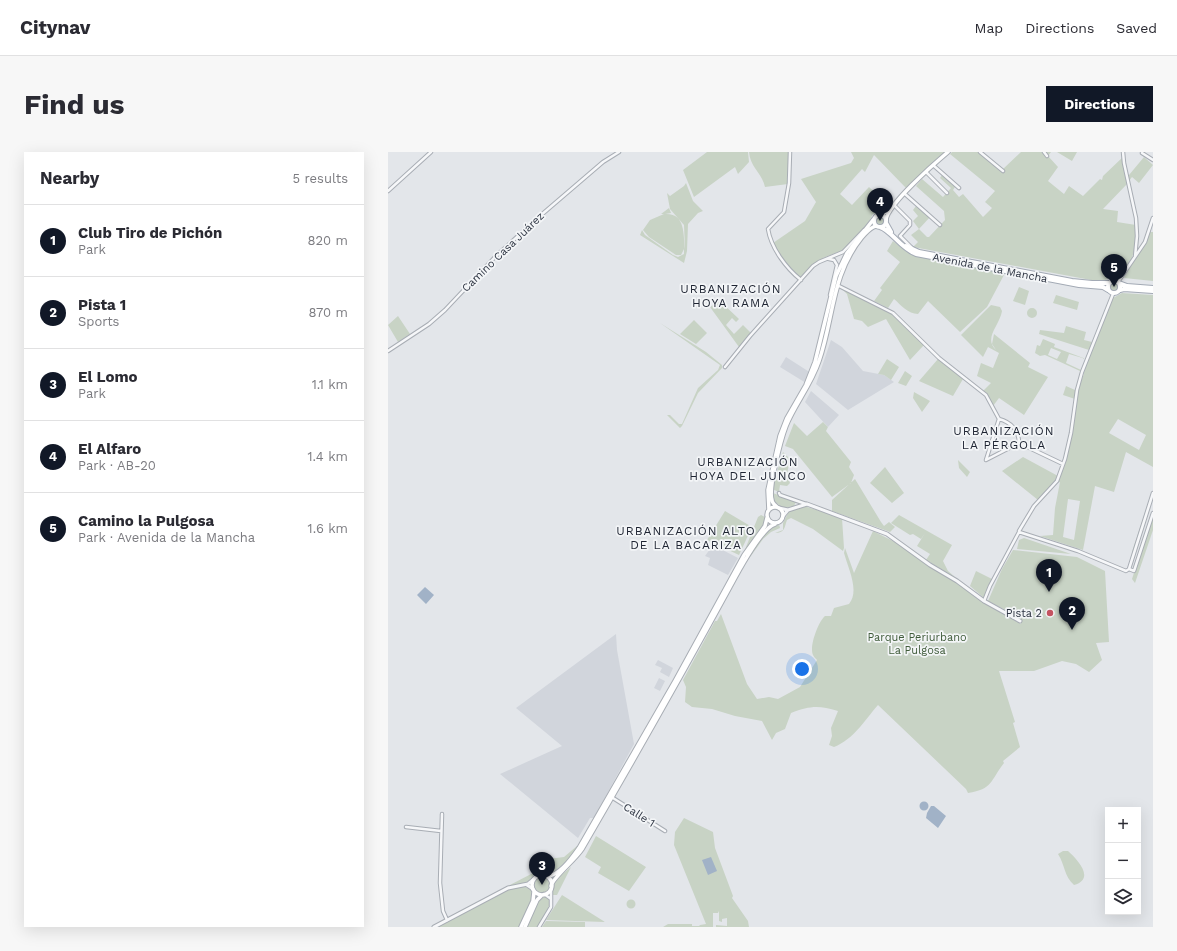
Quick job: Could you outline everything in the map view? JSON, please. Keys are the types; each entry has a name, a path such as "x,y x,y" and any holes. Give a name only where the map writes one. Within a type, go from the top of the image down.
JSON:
{"main road":[{"path":"521,927 533,901 533,880 537,876 554,874 576,853 676,681 744,555 765,526 769,510 768,490 780,436 787,418 812,370 820,344 836,276 844,258 875,217 889,211 933,165 948,152"},
{"path":"887,226 889,211"},
{"path":"880,214 884,216 887,226"},
{"path":"873,220 878,227"},
{"path":"525,927 537,900 551,887 554,878 574,861 582,849 678,682 747,557 768,528 780,522 783,516 772,501 771,490 786,426 808,386 818,363 837,284 844,265 861,239 871,228 887,226"},
{"name":"Avenida de la Mancha","path":"887,226 904,245 918,252 1085,283 1109,283"},
{"name":"Avenida de la Mancha","path":"887,226 902,247 916,254 1079,285 1101,287 1108,290"},
{"path":"1153,288 1127,286 1114,281 1109,283 1108,290 1113,294 1124,289 1153,291"},
{"path":"1118,283 1120,290"},
{"path":"769,510 778,508"},
{"path":"767,518 775,524"},
{"path":"545,876 550,880 551,887"},
{"path":"533,890 544,895"}],"street":[{"path":"388,191 431,152"},
{"name":"Camino Casa Juárez","path":"388,351 429,324 445,310 495,257 540,216 602,162 619,152"},
{"path":"790,152 789,183 784,212 768,229 769,237 780,257 801,280"},
{"path":"980,152 1003,171"},
{"path":"1044,152 1047,156"},
{"path":"1123,153 1136,218 1138,236 1135,257"},
{"path":"1142,153 1153,160"},
{"path":"933,165 959,188"},
{"path":"926,172 947,194"},
{"path":"905,194 940,224"},
{"path":"894,205 910,221 910,225 900,236 912,248"},
{"path":"1118,283 1145,242 1153,218"},
{"path":"725,367 816,264 843,252 866,228"},
{"path":"824,260 834,260 838,265 832,284 830,300"},
{"path":"839,286 893,313 939,358 986,395 999,419 1008,422 1019,435 1019,443"},
{"path":"984,601 990,586 1034,506 1057,481 1071,433 1077,390 1082,372 1113,294"},
{"path":"999,419 986,460 1019,443"},
{"path":"1019,443 1063,464"},
{"path":"780,493 780,495 798,503 808,505 887,534 930,565 957,580 984,601 1020,621"},
{"path":"1129,569 1153,493"},
{"path":"778,508 788,510 794,508 798,503"},
{"path":"783,516 788,510"},
{"path":"1019,532 1078,551 1126,571 1129,569 1134,571 1153,513"},
{"name":"Calle 1","path":"613,798 665,831"},
{"path":"442,814 440,883 443,910 447,920"},
{"path":"406,827 441,831"},
{"path":"434,927 508,888 523,885 533,880"},
{"path":"523,885 529,886 533,890"},
{"path":"539,927 551,907 551,887"},
{"path":"544,895 552,900"}],"shaded area":[{"path":"831,340 842,347 863,371 884,375 894,382 848,410 816,384"},
{"path":"786,357 811,373 806,383 780,367"},
{"path":"811,391 839,415 828,427 805,402"},
{"path":"713,545 738,558 728,575 708,565 710,558 705,556"},
{"path":"616,634 617,650 634,744 594,818 590,818 578,838 500,774 562,746 516,708"},
{"path":"658,660 673,668 669,677 660,672 662,668 655,665"},
{"path":"659,678 665,681 660,691 654,688"}],"green space":[{"path":"707,152 748,152 749,162 738,174 735,167 694,197 683,170"},
{"path":"749,152 789,152 788,184 765,187 752,162"},
{"path":"851,152 945,152 906,188 874,155 865,172 862,169 840,194 852,205 869,187 890,207 884,212 873,214 867,225 840,253 838,252 823,258 805,274 799,277 782,259 773,243 805,221 816,202 801,179 851,163 854,158"},
{"path":"952,152 979,152 1002,170 1021,152 1043,152 1047,157 1044,152 1051,152 1048,156 1058,167 1048,181 1064,194 1069,186 1083,196 1100,179 1102,180 1103,176 1123,157 1128,183 1103,209 1118,211 1117,222 1136,225 1136,240 1132,258 1121,277 1114,276 1103,281 913,247 918,242 911,235 919,229 927,237 929,237 945,220 944,211 916,186 922,179 943,197 951,188 940,178 942,175 955,187 953,190 959,197 963,194 983,217 992,208 985,202 995,191 950,154"},
{"path":"1057,152 1077,152 1072,161"},
{"path":"1144,157 1153,165 1139,183 1132,177 1129,181 1129,175"},
{"path":"686,183 693,201 703,211 698,213 688,224 687,251 684,263 640,235 642,230 645,235 673,255 678,257 684,254 684,249 681,255 676,255 649,237 643,230 650,220 664,214 661,214 669,208 671,213 665,214 677,217 670,209 667,193 670,196","holes":["677,217 684,225 685,249 682,226"]},
{"path":"916,206 930,217 919,229 913,221 918,216 913,210"},
{"path":"878,216 882,216 884,217 884,225 878,226 875,223 875,219"},
{"path":"1150,232 1153,232 1153,281 1124,278"},
{"path":"893,241 907,252 916,255 1005,273 987,307 960,332 928,301 918,314 914,314 894,299 888,308 874,301 882,290 880,288 900,262 887,251"},
{"path":"1112,282 1116,282 1118,283 1118,291 1112,292 1109,289 1109,285"},
{"path":"1019,287 1029,291 1025,305 1013,301"},
{"path":"841,288 892,313 924,345 910,360 886,319 868,327 862,321 854,319 847,294"},
{"path":"1122,293 1153,295 1153,467 1126,452 1114,492 1095,486 1083,550 1040,536 1053,535 1055,508 1060,482 1055,483 1066,459 1077,390 1084,374 1084,368 1113,298","holes":["1118,419 1146,435 1139,450 1109,433","1068,499 1080,501 1074,540 1063,537"]},
{"path":"1056,295 1079,302 1077,310 1053,303"},
{"path":"720,301 739,319 736,322 732,318 726,325 734,334 743,325 751,333 739,347 710,307"},
{"path":"991,305 1000,307 1002,311 993,331 991,341 992,344 994,334 1030,363 1028,367 1048,377 1024,415 999,398 993,406 983,391 991,383 977,376 981,363 993,368 999,353 988,347 983,357 961,335"},
{"path":"1032,308 1037,313 1032,318 1027,313"},
{"path":"398,316 410,334 398,342 388,325"},
{"path":"694,320 707,333 696,344 680,334"},
{"path":"660,323 706,352 722,365 722,368 698,393 680,428 667,415 670,415 679,424 682,424 698,388 718,370 720,365"},
{"path":"1066,326 1086,332 1084,340 1092,342 1089,350 1039,334 1040,330 1064,333"},
{"path":"1043,339 1055,344 1054,347 1086,359 1069,354 1066,363 1081,370 1080,371 1045,355 1040,356 1035,353 1037,345 1040,346","holes":["1051,348 1061,352 1057,359 1048,355"]},
{"path":"887,359 899,367 891,380 884,375 878,374"},
{"path":"938,359 963,379 953,396 919,381"},
{"path":"905,371 912,376 906,386 898,383"},
{"path":"1066,386 1075,390 1075,399 1063,395"},
{"path":"914,392 930,401 922,412 913,398"},
{"path":"823,422 828,427 826,431 851,462 849,467 854,475 851,483 832,497 793,449 785,446 794,423 807,436"},
{"path":"783,452 790,459 787,474 790,483 787,486 780,485 779,492 772,489"},
{"path":"1023,457 1058,476 1056,481 1038,500 1002,471"},
{"path":"958,460 970,472 967,477 959,468"},
{"path":"885,467 904,493 892,503 870,483"},
{"path":"855,479 884,526 889,522 895,527 890,532 832,511 832,500"},
{"path":"1153,488 1133,553 1132,552"},
{"path":"773,493 796,502 794,506 783,508 774,501"},
{"path":"804,506 842,518 843,551 813,529 791,518 787,520 783,530 783,523 789,511"},
{"path":"725,511 752,527 739,555 707,540"},
{"path":"761,515 765,517 764,525 744,552 758,517"},
{"path":"899,515 952,545 943,561 948,571 955,577 926,560 930,554 917,546 925,533 921,539 913,534 910,535 891,523"},
{"path":"1153,515 1153,530 1135,583 1132,579"},
{"path":"779,524 780,528 771,532 763,539 749,559 756,546 770,528"},
{"name":"Parque Periurbano La Pulgosa","path":"873,531 897,543 939,572 962,585 982,601 1021,624 1021,618 988,601 1002,569 1013,550 1077,557 1105,571 1109,642 1096,643 1102,660 1089,672 1076,664 1062,661 1034,671 999,671 1015,722 1013,723 1020,747 1003,761 1004,763 990,783 982,789 968,793 966,789 878,705 853,734 841,744 834,747 829,745 832,736 831,728 838,711 814,707 791,713 785,729 776,733 772,740 762,721 735,716 712,709 692,707 685,702 686,687 683,680 715,621 717,621 721,614 747,684 757,699 769,697 778,699 800,687 817,660 813,655 812,646 822,619 825,616 831,616 834,608 849,604 852,599 853,586 844,553 845,548 854,573"},
{"path":"1024,538 1071,554 1017,549 1019,540"},
{"path":"749,559 716,617 748,560"},
{"path":"976,571 992,579 984,598 970,586"},
{"path":"684,818 713,832 715,848 733,896 732,898 748,921 749,927 716,927 716,925 727,926 727,918 722,919 722,922 719,921 719,911 718,913 713,913 713,927 663,927 668,924 692,924 692,926 699,926 706,924 674,845 675,832"},
{"path":"596,836 646,867 629,891 598,873 601,867 585,857"},
{"path":"577,846 578,847 570,858 553,873 545,874 540,873 537,870 537,864 540,860 564,857"},
{"path":"1063,851 1068,851 1083,869 1084,878 1074,885 1068,878 1058,854"},
{"path":"532,862 535,873 530,881 504,888 533,873"},
{"path":"571,867 557,895 552,895 554,881"},
{"path":"539,877 545,877 550,882 548,891 545,893 539,893 534,888 534,882"},
{"path":"522,886 531,889 532,899 520,927 436,927 508,889"},
{"path":"562,895 605,922 546,920"},
{"path":"546,896 550,899 550,903 542,921 537,927 526,927 538,900"},
{"path":"631,899 636,904 631,909 626,904"},
{"path":"546,921 585,922 585,927 542,927"}],"water":[{"path":"425,587 434,595 426,604 417,595"},
{"path":"924,801 929,806 924,811 919,806"},
{"path":"931,806 934,806 946,816 938,828 926,818"},
{"path":"711,857 717,871 708,875 702,860"}],"place":[{"name":"El Alfaro","path":"880,221"},
{"name":"Camino la Pulgosa","path":"1114,287"},
{"name":"Club Tiro de Pichón","path":"1049,592"},
{"name":"Pista 2","path":"1050,613"},
{"name":"Pista 1","path":"1072,630"},
{"name":"El Lomo","path":"542,885"}],"district":[{"name":"URBANIZACIÓN HOYA RAMA","path":"731,296"},
{"name":"URBANIZACIÓN LA PÉRGOLA","path":"1004,438"},
{"name":"URBANIZACIÓN HOYA DEL JUNCO","path":"748,469"},
{"name":"URBANIZACIÓN ALTO DE LA BACARIZA","path":"686,538"}]}
